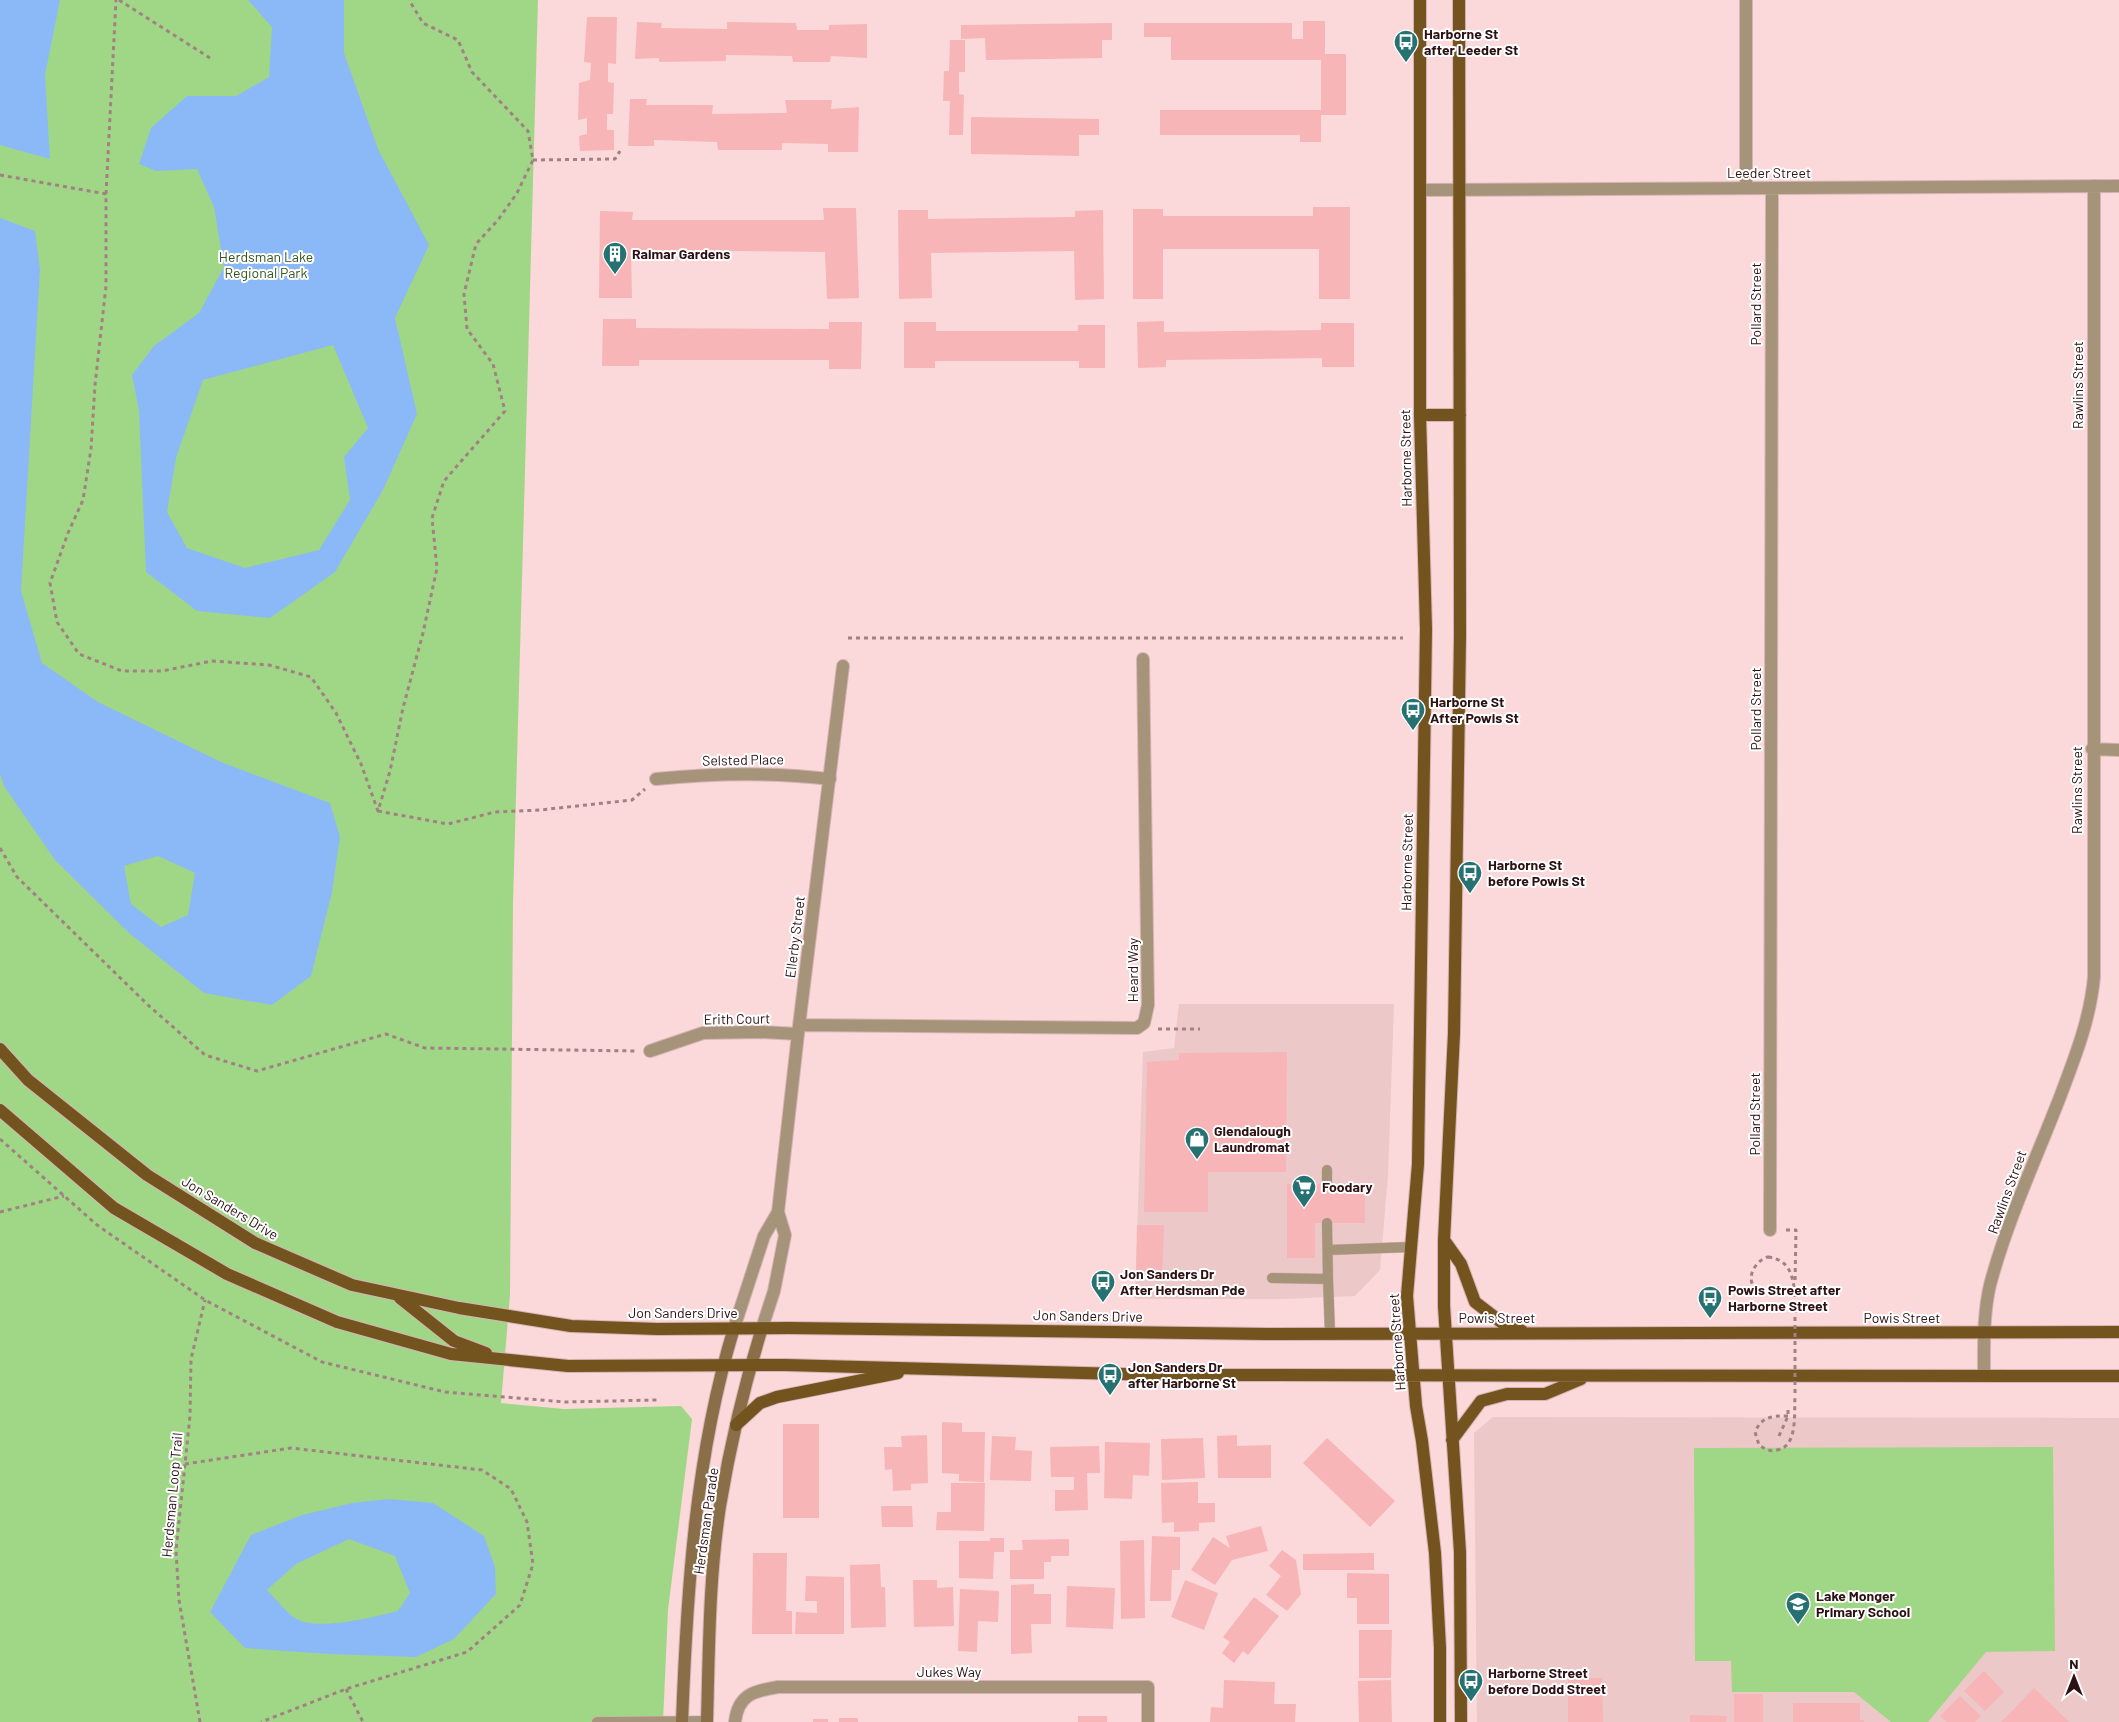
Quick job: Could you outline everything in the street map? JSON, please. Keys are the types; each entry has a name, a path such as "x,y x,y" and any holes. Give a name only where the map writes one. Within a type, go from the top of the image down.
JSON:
{"main road":[{"name":"Harborne Street","path":"1420,0 1420,416 1426,629 1418,1164 1407,1296 1414,1376 1435,1552 1440,1648 1440,1722"},
{"path":"1459,0 1460,636 1454,1033 1444,1240 1448,1376 1460,1552 1461,1722"},
{"path":"1420,416 1460,415"},
{"name":"Jon Sanders Drive","path":"0,1049 28,1080 147,1175 255,1243 352,1285 398,1296 508,1317 571,1326 657,1329 762,1328 1446,1334"},
{"path":"0,1110 114,1208 227,1274 337,1322 451,1354 568,1366 922,1368 1161,1375 2119,1376"},
{"path":"1444,1240 1461,1264 1475,1302 1501,1322 1529,1334"},
{"path":"398,1296 454,1341 505,1359"},
{"name":"Herdsman Parade","path":"682,1722 690,1559 722,1367 734,1328"},
{"name":"Herdsman Parade","path":"707,1722 714,1560 720,1507 736,1424 750,1366 762,1328"},
{"name":"Powis Street","path":"1446,1334 2119,1332"},
{"path":"736,1424 760,1403 922,1368"},
{"path":"1452,1440 1481,1401 1507,1394 1544,1394 1588,1376"}],"street":[{"path":"1746,0 1746,188"},
{"name":"Rawlins Street","path":"1984,1376 1984,1332 1990,1285 2082,1037 2091,1004 2094,977 2092,749 2094,186"},
{"name":"Leeder Street","path":"1420,190 2119,186"},
{"name":"Pollard Street","path":"1770,1230 1772,188"},
{"name":"Heard Way","path":"1137,1028 1146,1018 1148,1005 1143,659"},
{"name":"Ellerby Street","path":"762,1328 774,1291 785,1235 778,1212 798,1029 844,666"},
{"path":"2092,749 2119,750"},
{"name":"Selsted Place","path":"656,779 742,773 788,774 830,779"},
{"path":"798,1029 1137,1028"},
{"name":"Erith Court","path":"650,1052 702,1033 798,1029"},
{"name":"Ellerby Street","path":"734,1328 764,1236 778,1212"},
{"name":"Jukes Way","path":"735,1722 736,1706 746,1697 760,1690 778,1687 1148,1687 1148,1722"}],"lane":[{"path":"1327,1170 1327,1184"},
{"path":"1327,1223 1330,1334"},
{"path":"1328,1250 1411,1247"},
{"path":"1272,1278 1328,1279"},
{"path":"597,1722 707,1722"}],"path":[{"path":"210,58 118,0 106,194 106,286 94,386 91,449 83,500 68,533 50,583 57,622 79,654 122,671 162,671 212,660 269,664 311,677 336,713 361,764 378,811"},
{"path":"378,811 390,771 403,708 438,568 432,518 444,481 505,411 493,364 467,329 464,294 476,244 498,220 516,193 533,160 528,131 472,72 458,40 423,23 409,0"},
{"path":"533,160 615,158 620,151"},
{"path":"0,175 106,194"},
{"path":"848,638 1403,638"},
{"path":"378,811 448,824 495,812 540,810 632,800 656,779"},
{"path":"0,848 17,877 148,1005 204,1055 257,1071 386,1034 425,1048 650,1052"},
{"path":"1137,1028 1200,1029"},
{"path":"0,1139 97,1225 205,1300 322,1362 445,1392 565,1402 658,1400"},
{"path":"0,1212 64,1196"},
{"path":"1770,1230 1796,1230 1795,1305"},
{"path":"1788,1416 1770,1416 1760,1422 1755,1432 1759,1445 1764,1449 1776,1451 1787,1445 1791,1439 1795,1398 1795,1293 1791,1270 1785,1263 1768,1257 1760,1259 1752,1267 1751,1275 1754,1285 1762,1292 1795,1293"},
{"name":"Herdsman Loop Trail","path":"200,1722 179,1600 176,1550 190,1416 191,1358 205,1300"},
{"path":"1779,1436 1788,1416 1788,1410"},
{"path":"185,1464 291,1448 482,1470 511,1489 527,1522 533,1564 520,1605 467,1652 346,1689 261,1722"},
{"path":"346,1689 363,1722"}],"shaded area":[{"path":"1179,1004 1394,1004 1388,1175 1380,1270 1355,1296 1282,1299 1135,1299 1143,1052 1174,1048"},
{"name":"Lake Monger Primary School","path":"1493,1417 2119,1418 2119,1722 1477,1722 1474,1433"}],"green space":[{"name":"Herdsman Lake Regional Park","path":"0,0 538,0 513,904 510,1295 501,1403 564,1409 681,1406 692,1419 668,1610 663,1722 0,1722"},
{"path":"2053,1447 2055,1651 1986,1652 1928,1722 1891,1722 1854,1692 1732,1692 1731,1661 1695,1661 1694,1448"}],"water":[{"path":"0,0 60,0 45,75 50,159 0,145"},
{"path":"248,0 344,0 344,53 378,149 429,245 395,318 417,414 383,490 335,572 270,618 197,611 146,572 139,411 132,375 154,346 199,313 224,267 214,207 197,169 156,171 139,164 151,128 187,96 236,96 269,77 272,27","holes":["333,345 368,428 344,457 350,500 319,550 245,568 187,548 167,512 176,458 203,380"]},
{"path":"0,218 35,231 40,269 21,591 42,663 98,702 221,762 330,803 340,837 332,892 311,976 272,1005 204,993 129,933 55,860 4,786 0,774","holes":["158,856 195,873 188,915 161,927 131,904 124,866"]},
{"path":"389,1499 433,1503 484,1536 495,1567 496,1594 454,1639 416,1657 328,1654 245,1648 210,1612 251,1535 302,1515 352,1503","holes":["349,1539 395,1556 410,1593 398,1611 345,1622 316,1624 295,1618 267,1590 296,1564"]}],"building":[{"path":"587,17 617,17 616,64 608,63 608,82 614,83 613,114 607,114 607,130 614,130 614,150 580,151 579,136 587,134 587,118 578,120 579,83 590,80 591,63 584,62"},
{"path":"1303,21 1325,21 1325,54 1346,54 1346,115 1321,115 1321,142 1300,142 1300,135 1160,135 1160,110 1321,110 1321,60 1171,60 1171,37 1144,37 1144,23 1292,23 1292,39 1303,39"},
{"path":"637,22 662,23 661,28 727,29 727,22 796,23 797,30 829,30 829,25 867,24 867,58 831,56 830,62 793,62 792,56 726,55 726,61 659,62 659,58 635,59"},
{"path":"1112,23 1112,40 1102,40 1102,58 986,60 985,38 961,39 961,25"},
{"path":"950,40 965,40 965,72 959,72 959,94 964,95 963,135 949,135 950,101 943,101 944,71 949,71"},
{"path":"630,99 647,99 646,105 713,105 712,114 787,113 785,100 832,100 831,109 859,107 858,152 828,152 828,144 782,143 782,150 718,150 717,142 654,140 654,146 628,146"},
{"path":"971,117 1099,119 1099,135 1079,135 1079,156 971,154"},
{"path":"1313,207 1350,207 1350,299 1319,299 1319,249 1163,249 1163,299 1133,299 1133,209 1163,209 1163,216 1313,216"},
{"name":"Raimar Gardens","path":"823,208 856,208 859,298 827,299 825,252 631,250 632,298 599,298 600,211 633,212 632,220 824,220"},
{"path":"898,210 928,210 928,219 1075,217 1075,211 1103,210 1104,299 1075,300 1074,251 931,253 932,298 899,299"},
{"path":"603,319 636,319 636,328 829,329 829,322 862,322 861,369 829,369 829,360 639,360 639,366 602,366"},
{"path":"1164,321 1164,332 1321,330 1321,323 1354,323 1354,367 1322,367 1322,358 1166,360 1166,367 1138,368 1137,322"},
{"path":"904,322 936,322 936,331 1078,331 1078,325 1105,325 1105,368 1079,368 1079,361 935,361 935,368 904,368"},
{"path":"1287,1052 1286,1172 1208,1172 1208,1212 1144,1212 1147,1062 1179,1060 1179,1053"},
{"path":"1287,1184 1365,1184 1365,1223 1315,1223 1315,1258 1287,1258"},
{"path":"1137,1225 1164,1225 1162,1275 1136,1275"},
{"path":"942,1422 962,1423 962,1432 985,1432 984,1482 959,1481 959,1474 942,1473"},
{"path":"783,1424 819,1424 819,1518 783,1518"},
{"path":"927,1435 928,1483 911,1484 911,1490 893,1491 892,1469 885,1470 884,1447 902,1447 901,1436"},
{"path":"1237,1435 1237,1446 1271,1445 1271,1478 1218,1478 1217,1436"},
{"path":"992,1436 1016,1437 1015,1450 1032,1451 1031,1481 990,1480"},
{"path":"1203,1438 1205,1478 1162,1480 1161,1439"},
{"path":"1327,1438 1395,1501 1370,1527 1303,1463"},
{"path":"1105,1442 1150,1443 1149,1476 1133,1475 1132,1499 1104,1498"},
{"path":"1099,1446 1100,1473 1087,1473 1088,1510 1055,1511 1055,1490 1074,1490 1074,1477 1051,1477 1050,1447"},
{"path":"1198,1482 1198,1503 1215,1503 1215,1522 1199,1523 1199,1531 1174,1532 1174,1522 1162,1523 1161,1483"},
{"path":"951,1483 985,1483 984,1531 936,1530 937,1512 951,1512"},
{"path":"881,1506 912,1506 913,1527 882,1527"},
{"path":"1261,1526 1268,1551 1232,1560 1215,1585 1191,1570 1213,1537 1230,1548 1226,1536"},
{"path":"1152,1536 1180,1537 1180,1570 1172,1570 1171,1601 1150,1601"},
{"path":"990,1538 1004,1538 1004,1552 994,1552 993,1579 959,1578 959,1541 990,1541"},
{"path":"1069,1539 1069,1556 1051,1556 1051,1562 1044,1562 1044,1579 1010,1579 1010,1550 1023,1550 1022,1540"},
{"path":"1144,1540 1145,1618 1121,1619 1120,1541"},
{"path":"1282,1550 1296,1560 1301,1594 1287,1611 1266,1595 1281,1576 1269,1566"},
{"path":"753,1553 787,1553 786,1611 792,1611 792,1634 752,1634"},
{"path":"1374,1553 1374,1570 1303,1570 1303,1554"},
{"path":"880,1564 881,1587 885,1587 886,1627 851,1628 850,1565"},
{"path":"1347,1573 1389,1574 1389,1624 1357,1624 1357,1598 1347,1598"},
{"path":"806,1576 844,1577 844,1634 795,1634 796,1612 817,1613 817,1601 805,1601"},
{"path":"913,1580 937,1580 937,1588 953,1587 954,1626 914,1627"},
{"path":"1185,1580 1218,1593 1204,1630 1171,1617"},
{"path":"1034,1584 1034,1594 1051,1594 1051,1624 1031,1624 1032,1653 1011,1654 1011,1585"},
{"path":"1067,1586 1115,1588 1113,1629 1066,1627"},
{"path":"960,1589 999,1591 998,1622 978,1621 977,1652 958,1651"},
{"path":"1254,1597 1279,1616 1248,1655 1243,1651 1234,1663 1222,1653 1230,1642 1223,1637"},
{"path":"1359,1630 1392,1630 1391,1678 1359,1678"},
{"path":"1984,1671 2004,1692 1985,1711 1964,1691"},
{"path":"1568,1678 1602,1678 1603,1722 1568,1722"},
{"path":"1224,1680 1275,1682 1274,1704 1296,1704 1295,1722 1210,1722 1211,1707 1223,1708"},
{"path":"1391,1680 1392,1722 1359,1722 1358,1681"},
{"path":"2034,1688 2069,1722 2001,1722"},
{"path":"1734,1694 1763,1694 1763,1722 1734,1722"},
{"path":"1960,1696 1981,1716 1975,1722 1947,1722 1940,1716"},
{"path":"1793,1703 1860,1703 1860,1720 1864,1720 1864,1722 1793,1722"},
{"path":"1690,1715 1727,1716 1726,1722 1690,1722"},
{"path":"1078,1716 1107,1716 1107,1722 1078,1722"},
{"path":"839,1718 858,1718 858,1722 839,1722"},
{"path":"813,1719 828,1719 828,1722 813,1722"}],"place":[{"name":"Harborne St after Leeder St","path":"1406,63"},
{"name":"Raimar Gardens","path":"615,275"},
{"name":"Harborne St After Powis St","path":"1413,731"},
{"name":"Harborne St before Powis St","path":"1470,894"},
{"name":"Glendalough Laundromat","path":"1197,1160"},
{"name":"Foodary","path":"1304,1208"},
{"name":"Jon Sanders Dr After Herdsman Pde","path":"1103,1303"},
{"name":"Powis Street after Harborne Street","path":"1710,1319"},
{"name":"Jon Sanders Dr after Harborne St","path":"1110,1396"},
{"name":"Lake Monger Primary School","path":"1798,1625"},
{"name":"Harborne Street before Dodd Street","path":"1471,1702"}]}
